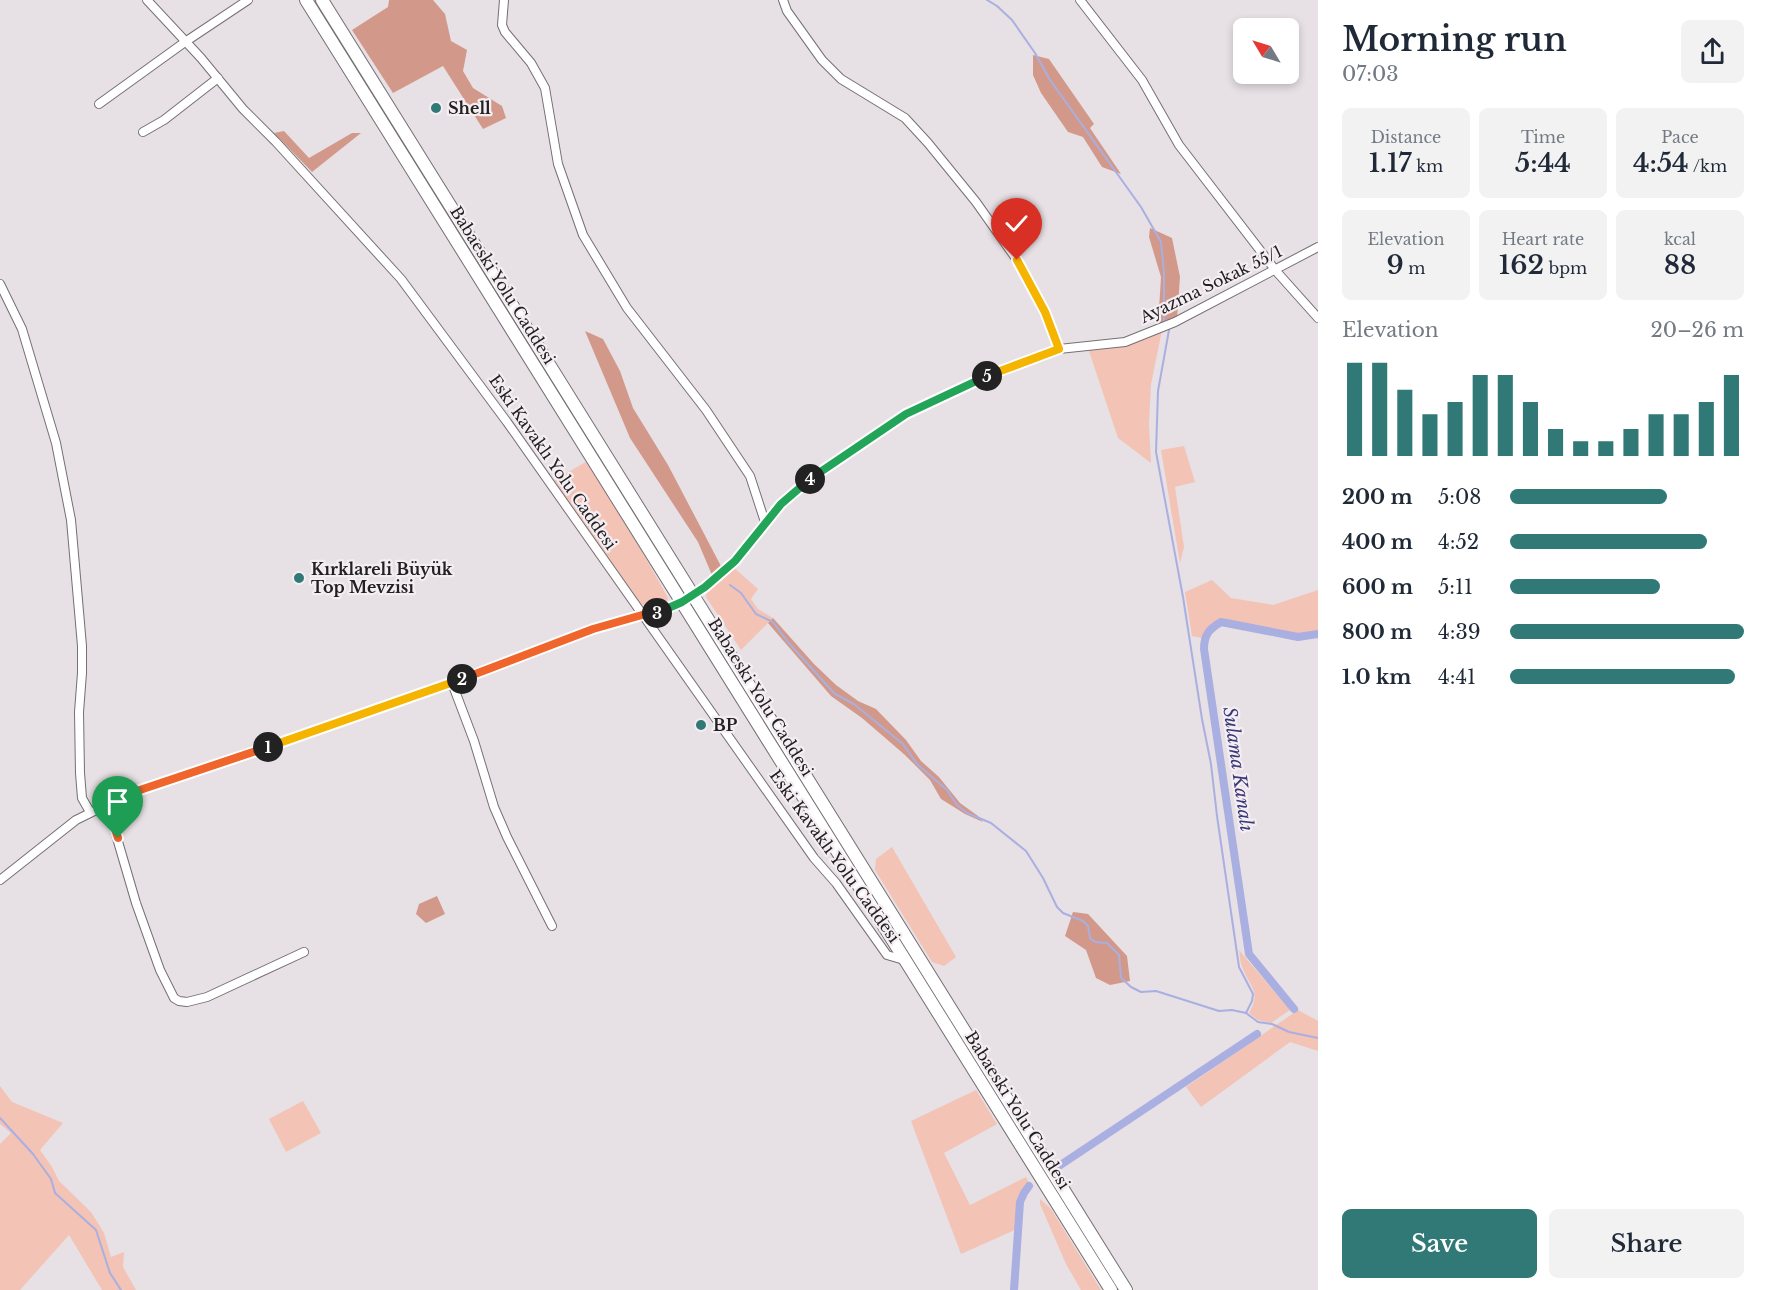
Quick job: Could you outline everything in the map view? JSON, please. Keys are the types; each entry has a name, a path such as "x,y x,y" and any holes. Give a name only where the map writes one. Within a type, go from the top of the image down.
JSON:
{"highway":[{"name":"Babaeski Yolu Caddesi","path":"306,0 1111,1290"},
{"name":"Babaeski Yolu Caddesi","path":"322,0 1126,1290"},
{"path":"1051,1195 1062,1187"}],"street":[{"name":"Eski Kavaklı Yolu Caddesi","path":"147,0 243,109 314,183 412,293 695,686 814,858 836,883 887,955 904,960"},
{"path":"99,104 248,0"},
{"path":"504,0 502,25 505,32 531,63 545,88 558,164 583,236 627,308 697,398 739,458 750,476 765,522"},
{"path":"783,0 788,11 822,60 841,79 905,118 976,202 1017,260 1045,312 1059,349"},
{"path":"1080,0 1142,80 1179,145 1276,271 1318,318"},
{"path":"143,132 164,120 218,78"},
{"name":"Ayazma Sokak 55/1","path":"0,880 76,820 131,793 452,683 593,629 661,612 682,602 705,587 735,561 781,504 804,484 906,414 978,380 1059,349 1125,342 1175,322 1318,247"},
{"path":"0,284 22,329 56,443 70,520 82,646 79,712 80,773 82,798 90,812"},
{"path":"452,683 471,733 494,807 552,926"},
{"path":"107,804 148,936 160,970 174,998 187,1002 207,997 304,952"}],"shaded area":[{"path":"389,0 433,0 445,14 451,41 467,50 463,71 473,88 502,106 506,118 483,129 443,66 393,93 352,30 388,7"},
{"path":"1033,55 1049,59 1094,124 1090,128 1121,174 1102,167 1083,137 1068,132 1041,93 1033,75"},
{"path":"284,131 309,158 352,133 361,133 312,172 274,133"},
{"path":"1150,228 1172,238 1180,277 1177,319 1158,326 1161,277 1149,237"},
{"path":"1162,330 1151,384 1149,424 1151,463 1118,438 1088,348"},
{"path":"585,331 603,339 620,371 633,408 668,465 722,568 712,575 698,542 630,438"},
{"path":"1184,446 1195,482 1175,487 1184,547 1180,563 1161,450"},
{"path":"586,462 634,537 668,598 666,605 651,610 640,603 554,480"},
{"path":"732,566 758,589 751,599 758,609 773,618 741,650 706,597 707,589"},
{"path":"1212,580 1231,598 1273,605 1318,590 1318,631 1283,633 1221,619 1210,625 1202,638 1192,636 1185,592"},
{"path":"773,618 836,685 858,701 876,709 960,803 983,822 941,799 930,780 905,755 862,718 831,696 768,623"},
{"path":"892,847 956,957 944,966 932,962 875,870 876,859"},
{"path":"437,896 445,914 426,923 416,914 419,904"},
{"path":"1073,912 1088,914 1127,956 1130,981 1110,985 1096,978 1086,950 1065,936"},
{"path":"1239,950 1290,1010 1271,1023 1258,1020 1249,1013 1253,1006 1254,990 1242,967"},
{"path":"1298,1010 1318,1021 1318,1051 1290,1042 1201,1107 1186,1087"},
{"path":"0,1086 12,1102 63,1123 40,1150 59,1181 91,1212 104,1233 111,1257 124,1252 123,1267 136,1290 102,1290 69,1235 20,1290 0,1290 0,1144 11,1133 0,1124"},
{"path":"976,1090 997,1124 944,1153 970,1205 1026,1177 1030,1185 1020,1200 1017,1229 961,1254 911,1121"},
{"path":"303,1101 321,1133 286,1152 269,1119"},
{"path":"1040,1199 1051,1209 1101,1290 1081,1290 1066,1264 1040,1204"}],"waterway":[{"path":"987,0 1012,20 1050,80 1141,207 1161,242 1164,273 1164,321"},
{"path":"1169,330 1158,391 1156,452 1211,764 1239,967 1253,994 1246,1013"},
{"path":"730,585 741,593 756,614 773,622 835,694 854,704 903,744 917,764 947,790 957,805 967,813 991,823 1026,851 1057,907 1063,913 1083,921 1088,926 1090,938 1095,942 1107,943 1119,955 1121,978 1131,987 1141,992 1156,991 1219,1011 1232,1010 1246,1013 1258,1022 1318,1038"},
{"name":"Sulama Kanalı","path":"1294,1009 1249,954 1204,644 1208,633 1221,622 1298,637 1318,634"},
{"name":"Sulama Kanalı","path":"1059,1166 1257,1034"},
{"path":"0,1118 33,1154 51,1179 55,1193 96,1230 110,1273 121,1290"},
{"name":"Sulama Kanalı","path":"1014,1290 1020,1202 1029,1186"}],"place":[{"name":"Shell","path":"436,108"},
{"name":"Kırklareli Büyük Top Mevzisi","path":"299,578"},
{"name":"BP","path":"701,725"}],"route":[{"path":"118,838 107,804 131,793 412,698 593,629 661,612 682,602 705,587 735,561 781,504 804,484 853,449 906,414 955,389 1059,349 1045,312 1017,260"}]}
